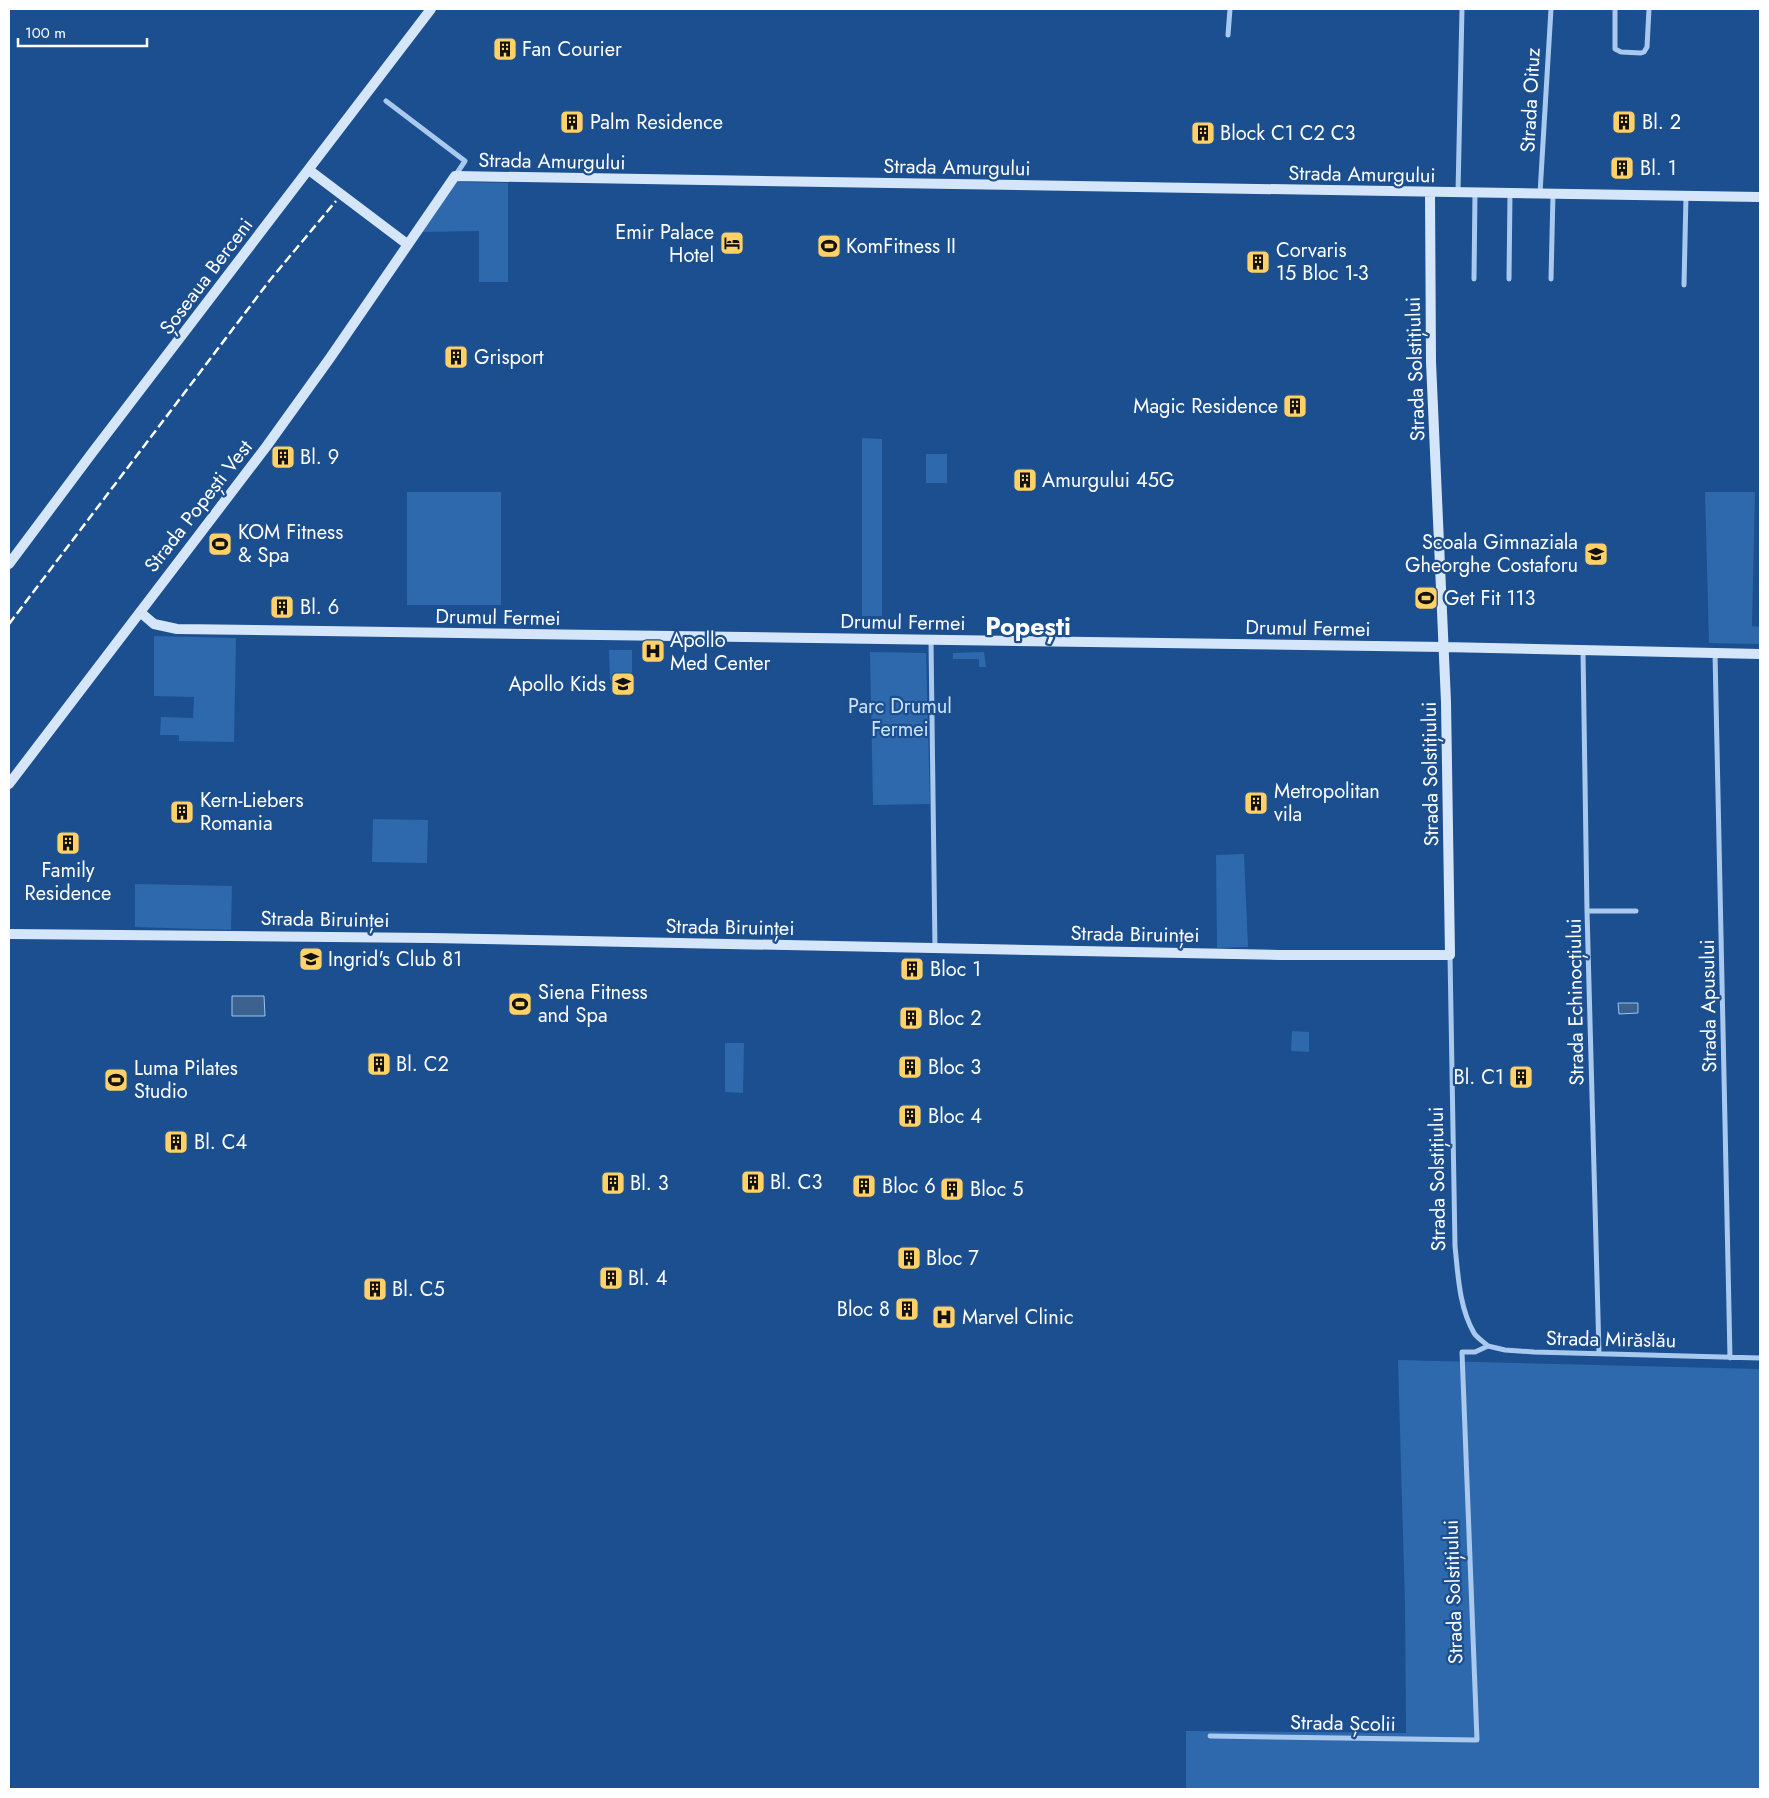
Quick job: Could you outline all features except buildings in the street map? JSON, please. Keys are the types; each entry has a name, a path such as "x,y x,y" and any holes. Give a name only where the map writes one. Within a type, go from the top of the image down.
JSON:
{"street":[{"name":"Șoseaua Berceni","path":"9,564 88,457 432,9"},
{"path":"1228,35 1230,9"},
{"name":"Strada Amurgului","path":"1458,192 1462,9"},
{"name":"Strada Oituz","path":"1540,194 1551,9"},
{"path":"1615,9 1615,49 1621,52 1641,53 1644,52 1647,46 1648,9"},
{"path":"386,101 465,161 455,176"},
{"path":"309,170 407,244"},
{"name":"Strada Amurgului","path":"455,176 1760,197"},
{"name":"Strada Popești Vest","path":"9,784 272,439 455,176"},
{"name":"Strada Solstițiului","path":"1430,192 1431,362 1447,728 1456,1263 1460,1292 1467,1315 1475,1335 1488,1346"},
{"path":"1474,279 1475,193"},
{"path":"1509,279 1510,193"},
{"path":"1551,279 1553,194"},
{"path":"1684,285 1686,196"},
{"name":"Drumul Fermei","path":"140,612 154,624 177,630 1760,654"},
{"path":"931,640 935,949"},
{"name":"Strada Echinocțiului","path":"1583,651 1587,911 1598,1353"},
{"name":"Strada Apusului","path":"1715,653 1730,1358"},
{"path":"1587,911 1636,912"},
{"name":"Strada Biruinței","path":"9,934 550,938 935,949 1280,955 1450,955"},
{"name":"Strada Mirăslău","path":"1462,1352 1475,1352 1488,1346 1505,1350 1534,1352 1760,1358"},
{"name":"Strada Solstițiului","path":"1462,1352 1476,1740"},
{"name":"Strada Școlii","path":"1210,1736 1476,1740"}],"green space":[{"path":"456,182 508,183 508,282 479,282 479,231 421,232"},
{"path":"862,438 882,439 882,616 862,616"},
{"path":"926,454 947,454 947,483 926,483"},
{"path":"407,492 501,492 501,605 407,605"},
{"path":"1705,492 1755,492 1752,626 1760,627 1760,644 1709,643"},
{"path":"154,636 236,638 234,742 179,741 179,735 160,735 161,717 193,718 194,697 154,696"},
{"path":"609,650 632,650 632,680 610,680"},
{"name":"Parc Drumul Fermei","path":"870,652 926,653 930,804 873,805"},
{"path":"984,652 986,667 979,667 979,659 953,659 953,653"},
{"path":"373,819 428,820 427,863 372,862"},
{"path":"1244,854 1248,947 1217,948 1216,855"},
{"path":"135,884 232,886 231,930 135,927"},
{"path":"1292,1031 1309,1032 1309,1052 1291,1051"},
{"path":"725,1043 744,1043 743,1093 725,1092"},
{"path":"1398,1360 1760,1369 1760,1789 1186,1789 1186,1731 1406,1733 1405,1604"}],"shaded area":[{"path":"232,996 264,996 265,1016 232,1016"},
{"path":"1618,1003 1638,1003 1638,1013 1619,1014"}],"railway":[{"path":"9,624 270,280 336,201"}],"place":[{"name":"Fan Courier","path":"505,49"},
{"name":"Palm Residence","path":"572,122"},
{"name":"Bl. 2","path":"1624,122"},
{"name":"Block C1 C2 C3","path":"1203,133"},
{"name":"Bl. 1","path":"1622,168"},
{"name":"Emir Palace Hotel","path":"732,243"},
{"name":"KomFitness II","path":"829,246"},
{"name":"Corvaris 15 Bloc 1-3","path":"1258,262"},
{"name":"Grisport","path":"456,357"},
{"name":"Magic Residence","path":"1295,406"},
{"name":"Bl. 9","path":"283,457"},
{"name":"Amurgului 45G","path":"1025,480"},
{"name":"KOM Fitness & Spa","path":"220,544"},
{"name":"Scoala Gimnaziala Gheorghe Costaforu","path":"1596,554"},
{"name":"Get Fit 113","path":"1426,598"},
{"name":"Bl. 6","path":"282,607"},
{"name":"Apollo Med Center","path":"653,651"},
{"name":"Apollo Kids","path":"623,684"},
{"name":"Metropolitan vila","path":"1256,803"},
{"name":"Kern-Liebers Romania","path":"182,812"},
{"name":"Family Residence","path":"68,843"},
{"name":"Ingrid's Club 81","path":"311,959"},
{"name":"Bloc 1","path":"912,969"},
{"name":"Siena Fitness and Spa","path":"520,1004"},
{"name":"Bloc 2","path":"911,1018"},
{"name":"Bl. C2","path":"379,1064"},
{"name":"Bloc 3","path":"910,1067"},
{"name":"Bl. C1","path":"1521,1077"},
{"name":"Luma Pilates Studio","path":"116,1080"},
{"name":"Bloc 4","path":"910,1116"},
{"name":"Bl. C4","path":"176,1142"},
{"name":"Bl. C3","path":"753,1182"},
{"name":"Bl. 3","path":"613,1183"},
{"name":"Bloc 6","path":"864,1186"},
{"name":"Bloc 5","path":"952,1189"},
{"name":"Bloc 7","path":"909,1258"},
{"name":"Bl. 4","path":"611,1278"},
{"name":"Bl. C5","path":"375,1289"},
{"name":"Bloc 8","path":"907,1309"},
{"name":"Marvel Clinic","path":"944,1317"}],"district":[{"name":"Popești","path":"1028,626"}]}
